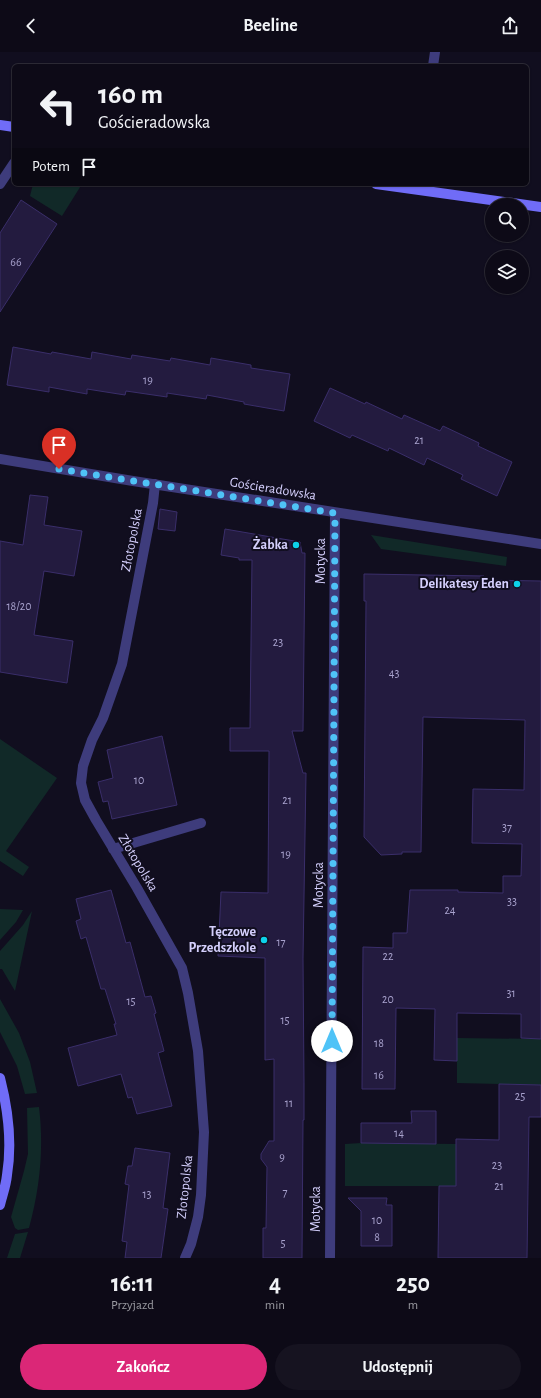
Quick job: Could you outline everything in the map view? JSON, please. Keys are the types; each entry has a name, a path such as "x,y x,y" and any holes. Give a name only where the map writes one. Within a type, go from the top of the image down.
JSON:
{"street":[{"path":"433,64 435,52"},
{"path":"0,125 12,127"},
{"path":"0,184 12,166"},
{"path":"401,186 541,207"},
{"name":"Gościeradowska","path":"0,459 335,513 541,544"},
{"name":"Złotopolska","path":"155,484 152,511 122,664 103,718 92,740 83,766 81,783 86,800 182,968 194,1023 204,1132 203,1169 198,1217 191,1244 185,1258"},
{"name":"Motycka","path":"330,1258 335,513"},
{"path":"113,849 201,823"},
{"path":"0,1078 7,1119 9,1155 7,1176 0,1206"}],"green space":[{"path":"32,186 81,186 62,216 30,196"},
{"path":"371,535 507,557 506,566 381,549"},
{"path":"0,739 57,778 6,851 29,867 23,876 0,861"},
{"path":"0,909 23,910 16,922 0,940"},
{"path":"32,911 15,991 2,969 0,969 0,951 23,925"},
{"path":"0,999 19,1033 30,1062 37,1093 25,1094 17,1066 0,1032"},
{"path":"457,1038 541,1039 541,1085 457,1083"},
{"path":"39,1107 41,1153 36,1198 29,1228 18,1230 15,1228 11,1217 28,1154 27,1108"},
{"path":"345,1144 456,1144 456,1186 345,1186"},
{"path":"28,1232 20,1258 7,1258 15,1234"}],"building":[{"path":"21,200 57,224 0,312 0,233"},
{"path":"13,347 91,359 92,352 131,359 132,355 170,361 171,358 210,365 211,358 251,365 251,368 290,374 284,411 244,404 244,402 207,395 206,399 167,393 167,397 126,391 125,395 87,389 87,394 49,387 49,392 7,385"},
{"path":"330,388 365,404 366,402 402,419 404,415 440,431 443,426 479,443 478,446 512,462 497,496 461,479 463,475 427,458 424,465 389,448 388,451 352,435 350,438 314,421"},
{"path":"30,495 48,497 44,525 82,531 74,576 44,571 34,635 73,641 67,683 0,672 0,541 23,545"},
{"path":"160,509 177,512 175,531 158,529"},
{"path":"225,529 300,542 302,553 305,553 303,731 292,731 303,773 306,773 303,958 304,1120 302,1258 263,1258 263,1228 266,1228 267,1167 261,1159 261,1154 269,1141 274,1141 274,1059 265,1060 265,958 218,956 221,892 268,893 269,751 230,751 230,728 250,728 252,560 239,560 239,558 221,555"},
{"path":"364,574 484,576 483,580 541,581 541,1039 521,1038 521,1014 457,1013 457,1061 434,1060 435,1009 396,1008 395,1089 362,1089 363,947 393,948 393,933 407,933 410,890 458,890 458,892 503,893 503,876 521,876 522,844 472,843 473,789 524,790 525,720 423,717 421,852 402,852 402,854 381,855 364,837 366,601 364,601"},
{"path":"162,736 177,805 112,819 108,801 103,802 98,782 113,778 107,750"},
{"path":"111,890 126,943 130,942 145,997 151,996 156,1013 154,1014 164,1051 158,1053 172,1106 137,1114 132,1097 128,1098 121,1074 78,1086 68,1048 117,1035 114,1024 116,1024 105,989 101,989 86,937 81,939 76,921 81,919 76,899"},
{"path":"499,1084 541,1085 541,1117 529,1117 527,1258 438,1258 439,1186 456,1186 456,1139 499,1140"},
{"path":"411,1111 436,1111 436,1144 361,1143 361,1123 412,1123"},
{"path":"135,1148 170,1153 163,1208 168,1209 161,1258 125,1258 127,1242 122,1241 129,1185 125,1184 128,1166 132,1166"},
{"path":"348,1198 387,1198 386,1205 392,1205 392,1246 361,1246 361,1211"}],"place":[{"name":"Żabka","path":"296,545"},
{"name":"Delikatesy Eden","path":"517,584"},
{"name":"Tęczowe Przedszkole","path":"264,940"}],"route":[{"path":"59,469 335,513 332,1041"}]}
